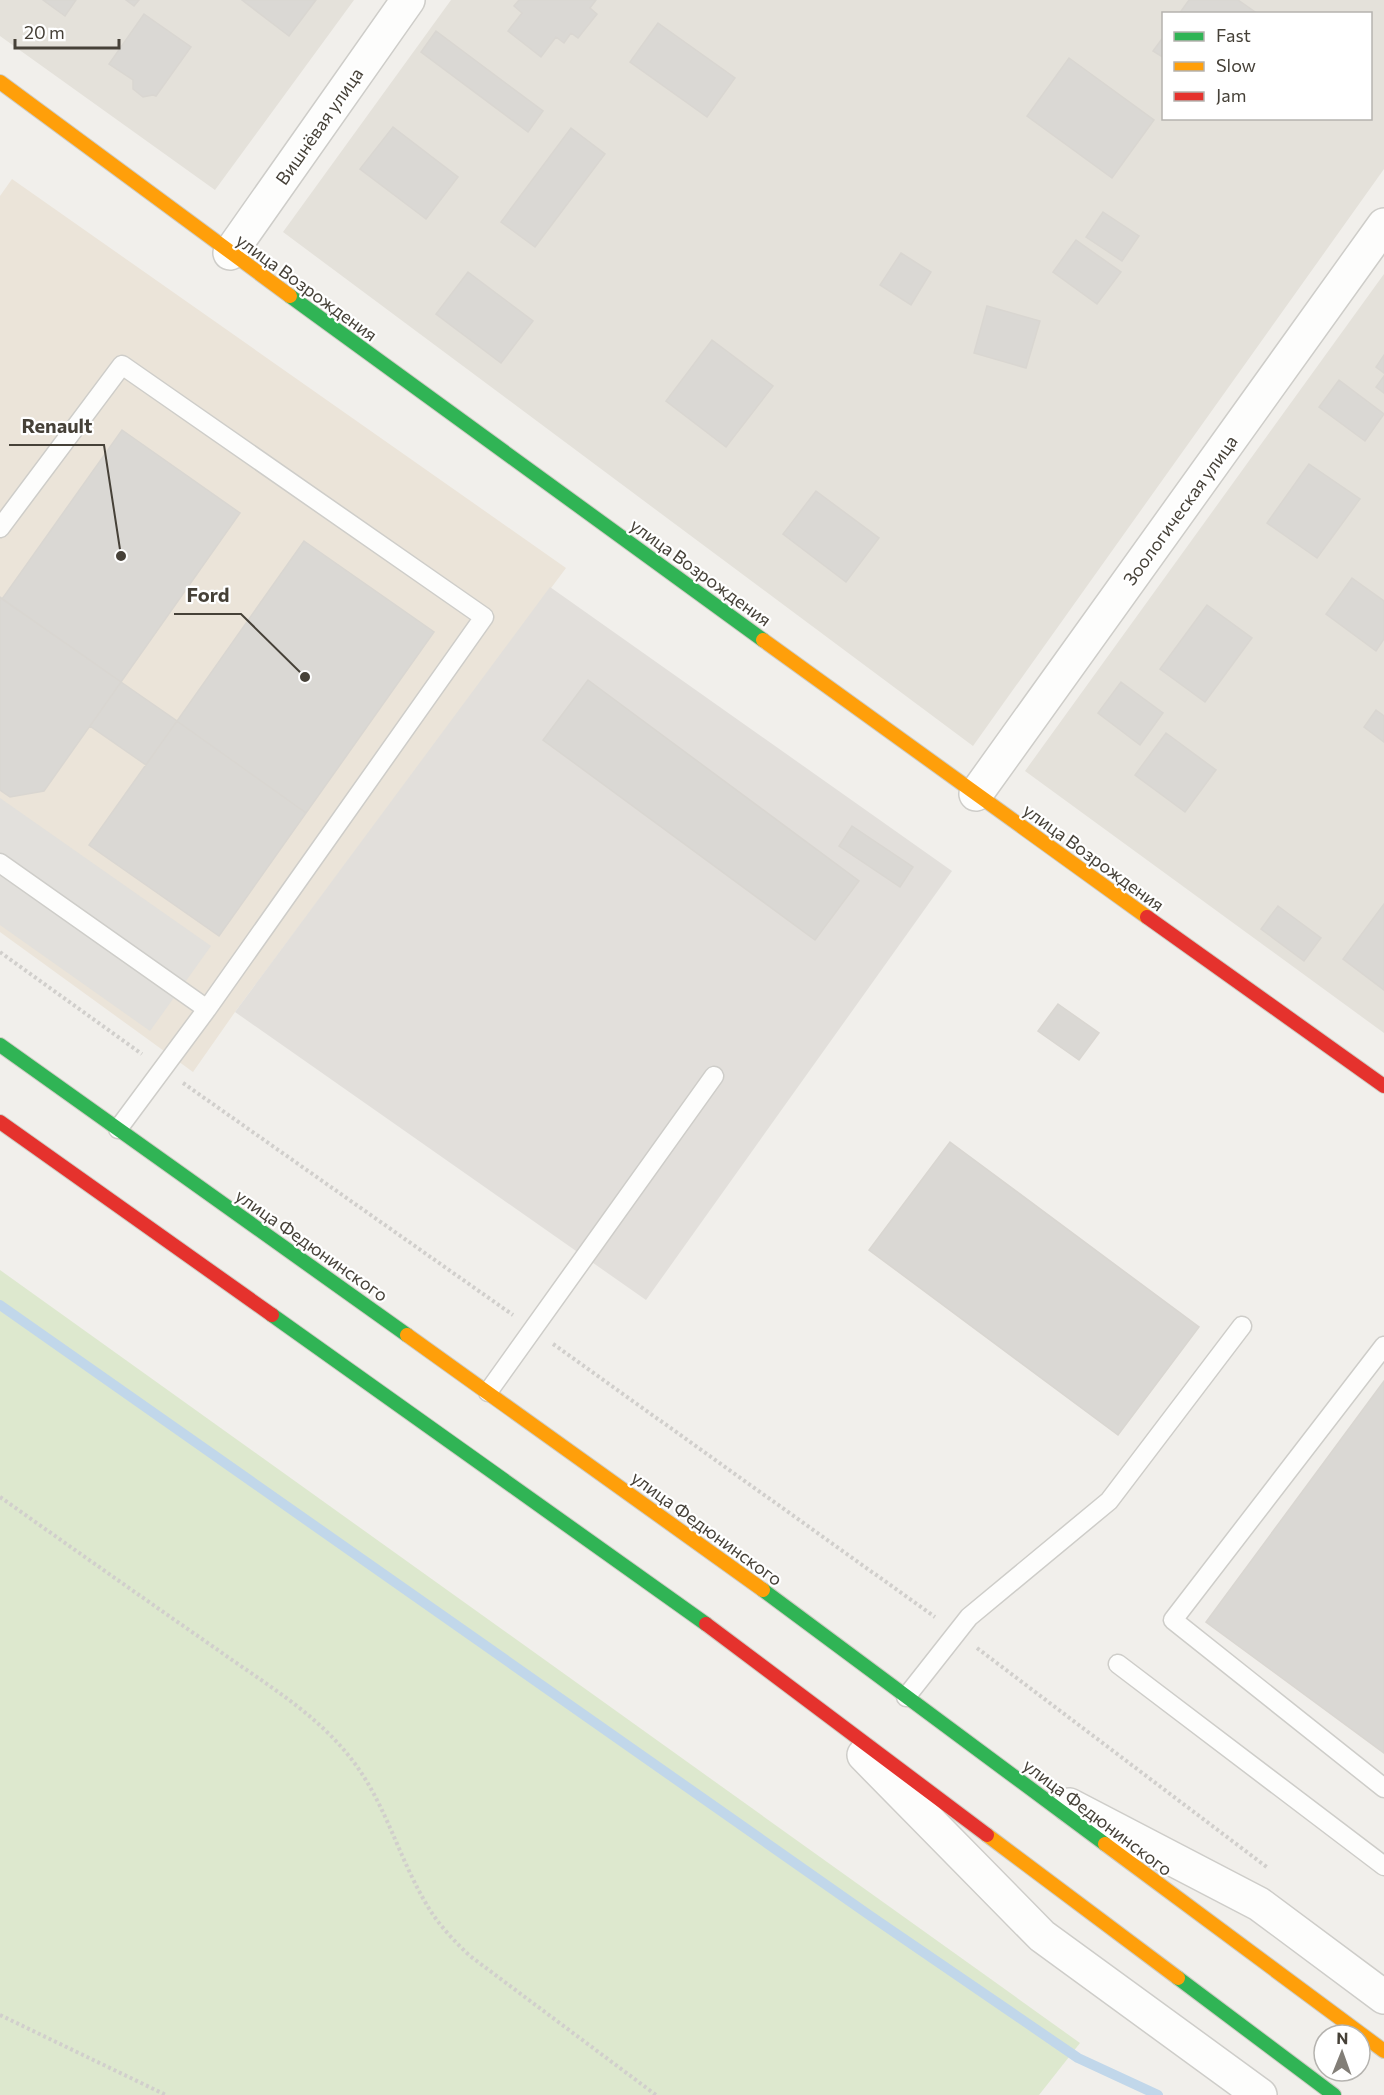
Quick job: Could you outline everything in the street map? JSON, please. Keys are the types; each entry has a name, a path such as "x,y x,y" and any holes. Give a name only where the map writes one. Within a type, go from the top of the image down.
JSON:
{"main road":[{"name":"улица Возрождения","path":"0,82 230,253 976,795 1384,1086"},
{"name":"улица Федюнинского","path":"0,1045 715,1555 1384,2051"},
{"path":"0,1122 668,1596 1334,2095"}],"street":[{"name":"Вишнёвая улица","path":"230,253 408,0"},
{"name":"Зоологическая улица","path":"976,795 1384,225"},
{"path":"819,1709 1042,1936 1260,2095"},
{"path":"1016,1778 1259,1904 1384,1997"}],"lane":[{"path":"0,528 122,365 484,617 207,1009 118,1129"},
{"path":"0,863 207,1009"},
{"path":"488,1392 714,1076"},
{"path":"906,1697 975,1611 1109,1501 1242,1326"},
{"path":"1384,1346 1173,1620 1384,1788"},
{"path":"1118,1664 1384,1866"}],"path":[{"path":"0,952 956,1633 1270,1869"},
{"path":"0,1497 284,1697 330,1734 365,1778 424,1900 451,1938 470,1956 656,2095"},
{"path":"0,2014 166,2095"}],"shaded area":[{"path":"0,0 354,0 215,190 0,36"},
{"path":"451,0 1384,0 1384,169 973,746 283,232"},
{"path":"12,179 566,568 235,1012 193,1072 0,932 0,196"},
{"path":"1384,274 1384,1033 1025,771"},
{"path":"550,587 952,871 646,1300 235,1012"},
{"path":"0,798 211,946 150,1031 0,925"}],"green space":[{"path":"0,1270 1080,2043 1039,2095 0,2095"}],"building":[{"path":"43,0 76,0 65,16"},
{"path":"126,0 139,0 134,6"},
{"path":"242,0 316,0 289,36"},
{"path":"519,0 596,0 590,8 597,14 578,38 571,33 564,43 556,37 541,57 508,31 522,13 514,6"},
{"path":"1189,0 1238,0 1255,12 1180,12"},
{"path":"144,14 191,47 156,96 143,97 133,89 133,80 109,64"},
{"path":"658,23 735,78 707,117 630,62"},
{"path":"436,31 543,111 528,132 421,52"},
{"path":"1162,39 1162,57 1153,51"},
{"path":"1069,58 1154,120 1112,178 1027,116"},
{"path":"393,127 458,177 426,219 360,169"},
{"path":"571,128 605,154 535,247 501,222"},
{"path":"1103,212 1139,236 1122,261 1086,237"},
{"path":"1076,240 1121,272 1097,304 1053,272"},
{"path":"901,253 931,272 911,305 880,285"},
{"path":"468,272 533,321 501,363 436,314"},
{"path":"987,306 1040,321 1026,368 974,353"},
{"path":"712,340 773,386 726,447 666,401"},
{"path":"1384,355 1384,373 1376,367"},
{"path":"1384,376 1384,393 1376,387"},
{"path":"1339,380 1384,414 1365,441 1319,407"},
{"path":"122,430 240,513 121,682 2,599"},
{"path":"1309,464 1360,499 1317,558 1267,523"},
{"path":"816,491 879,538 846,582 783,534"},
{"path":"304,541 434,632 306,813 177,721"},
{"path":"1352,578 1384,601 1384,639 1376,651 1326,614"},
{"path":"0,597 121,682 44,791 10,797 0,790"},
{"path":"1207,605 1252,638 1205,702 1160,669"},
{"path":"588,680 859,881 815,940 543,740"},
{"path":"121,682 177,721 146,765 90,726"},
{"path":"1121,682 1163,713 1140,745 1098,713"},
{"path":"1376,710 1384,716 1384,742 1364,727"},
{"path":"177,721 306,813 219,936 89,845"},
{"path":"1166,733 1216,770 1185,812 1135,775"},
{"path":"852,826 913,867 900,887 839,846"},
{"path":"1384,904 1384,990 1343,959"},
{"path":"1278,906 1321,938 1304,961 1261,929"},
{"path":"1058,1004 1099,1033 1079,1060 1038,1031"},
{"path":"950,1142 1199,1327 1118,1435 869,1250"},
{"path":"1384,1381 1384,1753 1206,1622"}],"waterway":[{"path":"0,1305 872,1917 1078,2058 1158,2095"}],"traffic: fast":[{"path":"290,296 763,640"},
{"path":"0,1045 407,1335"},
{"path":"272,1315 706,1624"},
{"path":"763,1590 1105,1844"},
{"path":"1178,1978 1334,2095"}],"traffic: slow":[{"path":"0,82 290,296"},
{"path":"763,640 1147,917"},
{"path":"407,1335 763,1590"},
{"path":"987,1835 1178,1978"},
{"path":"1105,1844 1384,2051"}],"traffic: jam":[{"path":"1147,917 1384,1086"},
{"path":"0,1122 272,1315"},
{"path":"706,1624 987,1835"}],"place":[{"name":"Renault","path":"121,556"},
{"name":"Ford","path":"305,677"}]}
